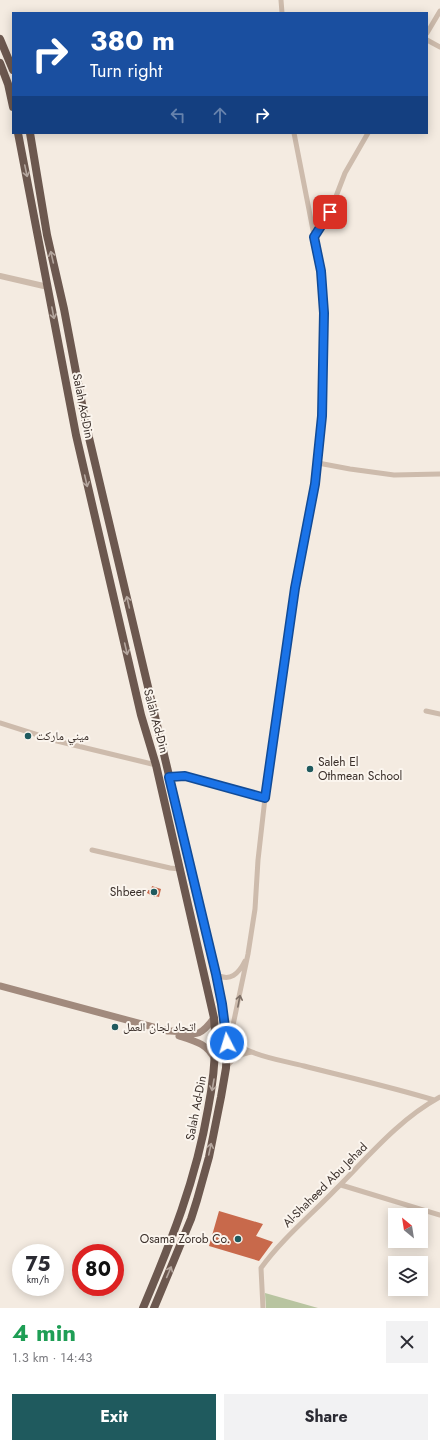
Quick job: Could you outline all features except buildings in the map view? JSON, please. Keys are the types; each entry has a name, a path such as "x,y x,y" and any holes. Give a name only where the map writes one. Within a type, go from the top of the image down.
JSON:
{"highway":[{"path":"0,39 12,68"},
{"path":"0,63 10,86 12,100"},
{"name":"Salah Ad-Din","path":"18,134 80,455 120,620 141,715 156,765 214,1018 215,1060 207,1115 192,1181 182,1213 143,1308"},
{"name":"Salah Ad-Din","path":"30,134 47,235 64,309 93,453 216,974 224,1017 227,1053 218,1116 201,1186 190,1219 154,1308"},
{"path":"80,455 81,452 84,451 93,453"},
{"path":"120,620 125,626 132,619"},
{"path":"192,1181 196,1187 201,1186"},
{"path":"182,1213 188,1212 190,1219"}],"main road":[{"path":"0,986 168,1031 185,1034 199,1034 207,1028 214,1018"},
{"path":"168,1031 172,1034 205,1046 212,1053 215,1060"}],"street":[{"path":"281,0 282,12"},
{"path":"428,31 440,11"},
{"path":"428,40 440,46"},
{"path":"227,1053 248,954 255,909 258,860 262,838 265,798 296,582 318,462 322,416 324,313 321,271 294,134"},
{"path":"314,237 330,212 345,173 367,134"},
{"path":"0,276 48,287"},
{"path":"318,462 350,469 394,475 440,474"},
{"path":"426,711 440,714"},
{"path":"0,723 57,741 156,765"},
{"path":"169,777 185,776 265,798"},
{"path":"92,850 180,869"},
{"path":"216,974 223,978 234,976 240,969 248,954"},
{"path":"232,1032 233,1037 239,1045 253,1052 390,1086 434,1100"},
{"path":"226,1068 238,1056 244,1053 253,1052"},
{"name":"Al-Shaheed Abu Jehad","path":"263,1308 261,1268 277,1246 341,1185 392,1132 440,1097"},
{"path":"341,1185 440,1215"}],"green space":[{"path":"265,1293 318,1308 266,1308"}],"place":[{"name":"ميني ماركت","path":"28,736"},
{"name":"Saleh El Othmean School","path":"310,769"},
{"name":"Shbeer","path":"154,892"},
{"name":"اتحاد لجان العمل","path":"115,1027"},
{"name":"Osama Zorob Co.","path":"238,1239"}],"route":[{"path":"227,1043 222,1004 216,974 169,777 185,776 265,798 299,562 318,462 322,416 324,313 321,271 314,237 330,212"}]}
